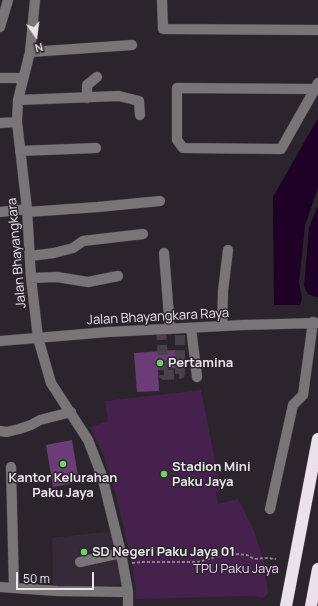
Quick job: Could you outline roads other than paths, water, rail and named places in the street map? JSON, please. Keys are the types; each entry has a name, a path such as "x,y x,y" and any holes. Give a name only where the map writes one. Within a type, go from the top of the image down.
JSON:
{"highway":[{"path":"286,606 318,439"},
{"path":"311,606 318,568"}],"street":[{"path":"0,27 8,0"},
{"name":"Jalan Bhayangkara","path":"35,0 30,52 18,100 17,122 28,210 30,256 38,338 51,383 88,440 102,476 121,553 128,592 128,606"},
{"path":"162,0 163,29 318,30"},
{"path":"30,52 132,45"},
{"path":"86,98 87,85 97,77"},
{"path":"0,78 23,78"},
{"path":"316,86 281,149 184,148 177,140 177,88 316,86"},
{"path":"18,100 119,96 139,101 140,115"},
{"path":"0,123 17,122"},
{"path":"20,151 96,148"},
{"path":"0,212 98,207 160,201"},
{"path":"30,256 54,254 73,248 83,241 143,234"},
{"path":"222,326 223,291 228,250"},
{"path":"164,253 170,329"},
{"path":"32,278 57,277 88,282 118,276"},
{"path":"270,509 293,405 303,395 313,328 316,322"},
{"name":"Jalan Bhayangkara Raya","path":"0,342 108,332 316,322"},
{"path":"192,328 197,377"},
{"path":"0,431 6,432 19,429 40,420 70,412"},
{"path":"11,467 14,588"},
{"path":"80,562 121,553"},
{"path":"0,587 30,590 128,592"}],"tunnel":[{"path":"161,330 164,375 180,374 180,329"}],"place":[{"name":"Pertamina","path":"160,363"},
{"name":"Kantor Kelurahan Paku Jaya","path":"63,464"},
{"name":"Stadion Mini Paku Jaya","path":"164,474"},
{"name":"SD Negeri Paku Jaya 01","path":"84,552"}],"park label":[{"name":"TPU Paku Jaya","path":"236,569"}]}
